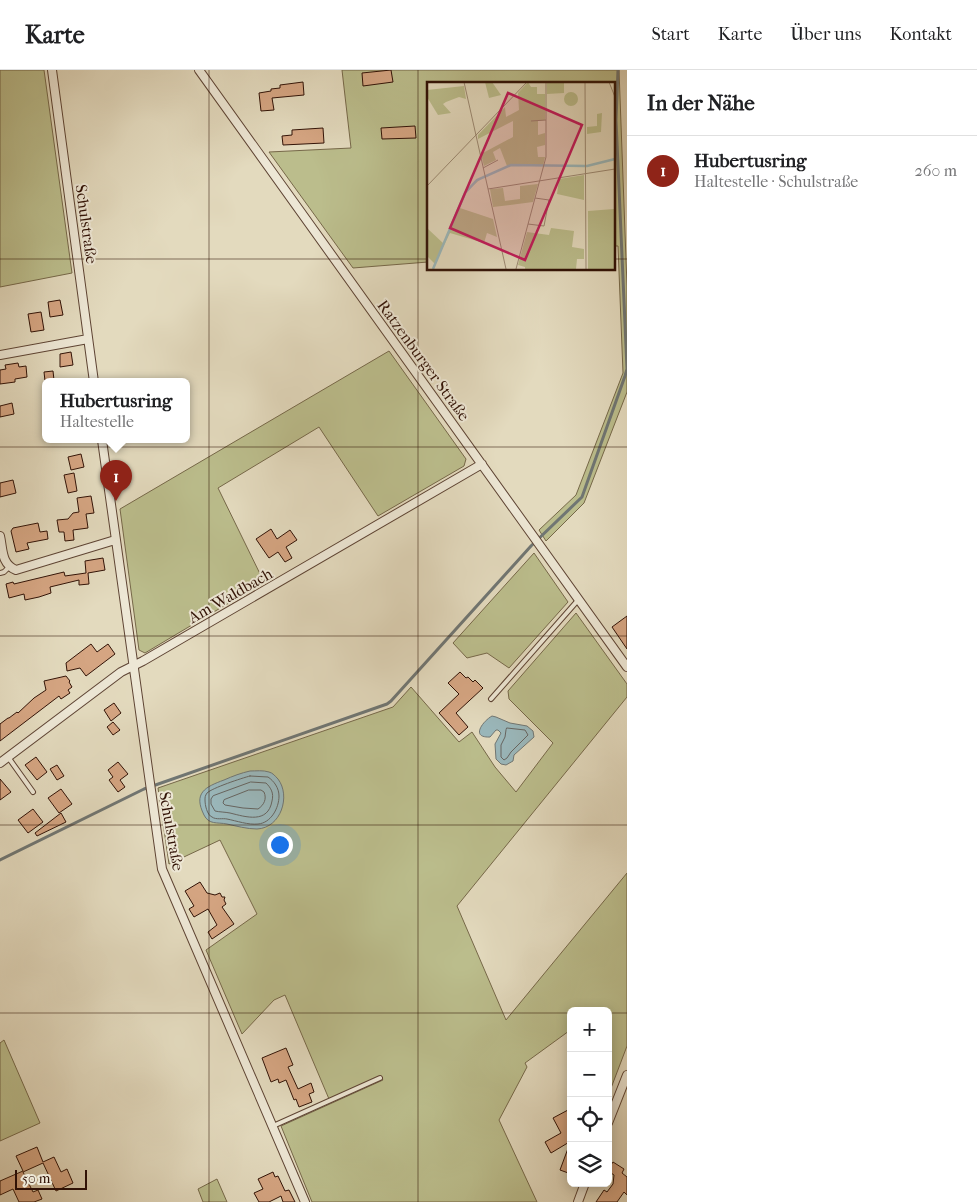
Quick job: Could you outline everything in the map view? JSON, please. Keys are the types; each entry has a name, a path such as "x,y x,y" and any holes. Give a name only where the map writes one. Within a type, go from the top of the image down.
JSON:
{"street":[{"name":"Schulstraße","path":"52,70 93,378"},
{"name":"Ratzenburger Straße","path":"199,70 627,666"},
{"path":"0,355 88,338"},
{"name":"Schulstraße","path":"102,443 162,869 305,1202"},
{"name":"Am Waldbach","path":"0,763 121,672 482,464"},
{"path":"0,536 5,562 9,567 16,570 115,540"},
{"path":"612,1113 627,1074"},
{"path":"578,1202 584,1187"}],"lane":[{"path":"0,573 9,567"},
{"path":"490,699 579,599"},
{"path":"8,757 33,792"},
{"path":"273,1126 380,1078"}],"green space":[{"path":"0,70 44,70 72,273 0,287"},
{"path":"342,70 619,70 627,286 627,392 584,503 546,541 539,530 576,495 623,373 618,246 614,246 614,82 427,82 427,262 353,268 269,152 351,148"},
{"path":"389,351 466,459 464,466 378,516 319,427 218,488 264,582 145,653 139,650 120,509"},
{"path":"534,553 568,602 509,668 487,653 467,658 453,643"},
{"path":"576,613 627,684 627,697 457,906 506,1020 627,873 627,1046 612,1085 612,1007 567,1007 567,1032 525,1063 527,1067 499,1120 537,1202 312,1202 281,1126 383,1080 380,1076 329,1099 285,995 274,1000 242,1034 206,950 257,914 220,840 169,864 158,788 393,707 411,687 459,742 472,732 495,767 516,792 553,743 509,699 508,691"},
{"path":"4,1040 40,1123 0,1141 0,1043"},
{"path":"217,1179 227,1202 203,1202 198,1189"}],"water":[{"path":"492,716 510,723 527,726 533,731 534,737 514,755 513,761 506,765 501,764 496,759 495,744 501,733 496,730 490,737 484,737 479,732 482,725"},
{"path":"250,771 269,772 278,779 284,794 278,817 265,827 257,829 208,820 204,815 200,801 200,796 206,788"}],"building":[{"path":"391,70 393,82 363,86 362,73"},
{"path":"303,82 304,95 272,98 274,110 261,111 259,93 280,88 280,85"},
{"path":"415,126 416,138 382,139 381,128"},
{"path":"323,128 324,143 283,145 282,136 292,135 292,130"},
{"path":"60,300 63,315 50,317 48,302"},
{"path":"41,312 44,330 31,332 28,314"},
{"path":"71,352 73,365 60,367 60,354"},
{"path":"18,363 19,367 26,366 27,377 15,379 15,382 0,384 0,370 6,369 5,365"},
{"path":"53,371 54,378 45,378 44,372"},
{"path":"12,403 14,414 0,417 0,406"},
{"path":"81,454 84,467 71,470 68,457"},
{"path":"74,473 77,491 68,493 64,475"},
{"path":"13,480 16,493 0,497 0,483"},
{"path":"91,496 94,513 86,514 88,528 73,530 74,540 65,541 64,532 59,532 57,520 68,519 73,513 79,512 77,498"},
{"path":"38,523 40,532 47,531 48,539 27,543 29,549 16,552 11,531 13,528"},
{"path":"271,529 277,539 290,530 297,540 286,547 292,558 285,562 278,552 269,558 256,539"},
{"path":"103,558 105,570 88,573 89,584 79,585 79,580 50,587 51,593 39,597 25,600 24,594 9,598 6,584 13,582 14,584 64,572 65,576 86,573 85,561"},
{"path":"627,616 627,649 612,627"},
{"path":"91,644 97,652 108,644 115,654 86,676 80,668 67,671 66,663"},
{"path":"460,672 473,682 475,680 483,688 456,713 468,727 459,735 439,713 459,694 448,683"},
{"path":"66,676 72,687 68,690 70,693 61,699 59,696 0,741 0,724 18,713 46,690 44,681"},
{"path":"114,703 121,713 111,721 104,710"},
{"path":"113,722 120,730 113,735 107,727"},
{"path":"36,757 47,772 37,780 25,765"},
{"path":"118,762 128,774 120,780 125,787 118,792 109,780 113,777 108,770"},
{"path":"57,765 64,776 57,780 50,769"},
{"path":"0,779 11,792 0,800"},
{"path":"61,789 72,804 59,813 48,798"},
{"path":"33,809 43,822 28,833 18,820"},
{"path":"61,813 66,822 37,836 35,833"},
{"path":"200,882 207,893 215,895 220,893 222,897 225,897 226,904 222,907 234,924 212,939 208,932 217,925 208,909 194,917 189,909 194,906 185,891"},
{"path":"286,1048 293,1065 288,1067 298,1089 311,1083 314,1092 309,1094 312,1102 299,1107 286,1080 279,1083 278,1079 271,1082 262,1058"},
{"path":"567,1111 567,1143 551,1153 545,1142 561,1133 553,1118"},
{"path":"37,1147 43,1162 54,1157 61,1172 67,1169 73,1183 56,1191 43,1163 23,1172 33,1192 38,1190 42,1199 34,1202 19,1202 13,1189 0,1195 0,1181 23,1171 16,1156"},
{"path":"567,1151 567,1173 560,1170"},
{"path":"613,1162 624,1169 622,1173 627,1177 627,1195 624,1192 617,1202 596,1202 604,1190 607,1192 612,1187 614,1175 612,1174"},
{"path":"273,1172 275,1177 278,1176 285,1191 289,1190 295,1202 283,1202 281,1196 269,1202 259,1202 254,1193 263,1189 258,1179"}],"waterway":[{"path":"0,860 144,789 387,704 531,546 582,497 627,369 616,120 618,70"}],"place":[{"name":"Hubertusring","path":"116,501"}]}
